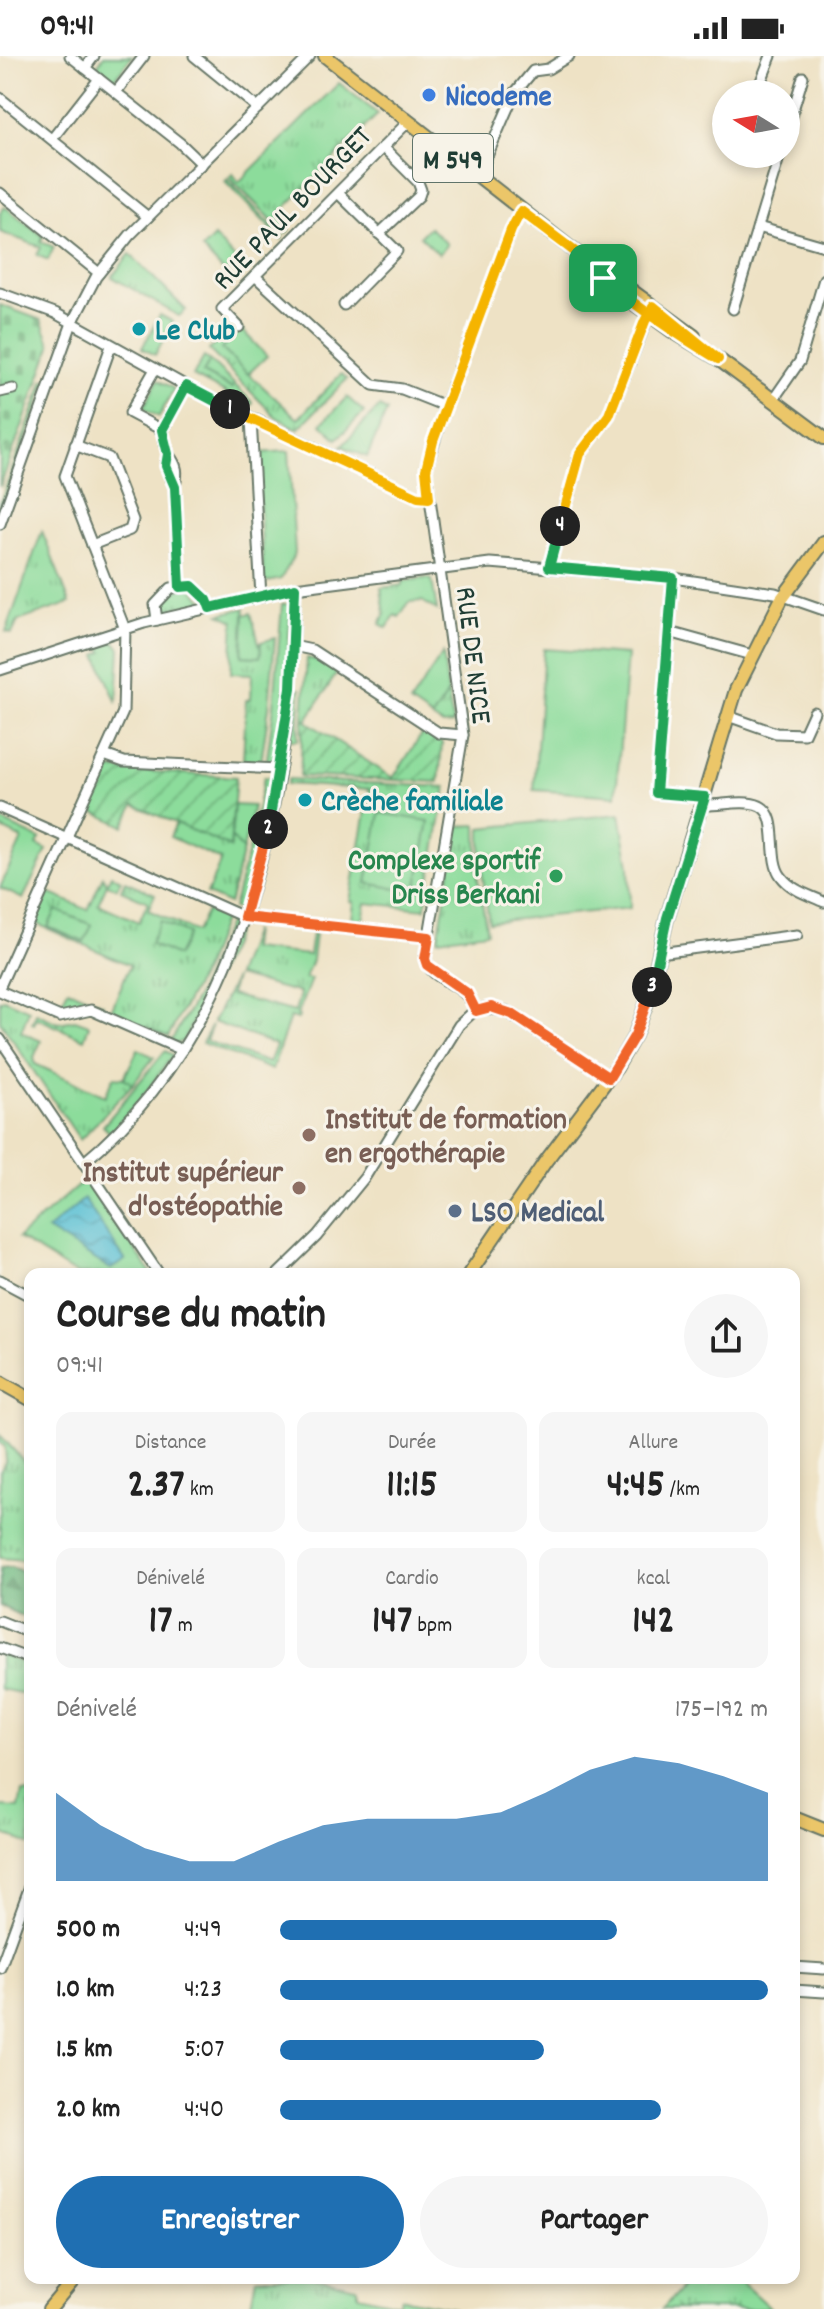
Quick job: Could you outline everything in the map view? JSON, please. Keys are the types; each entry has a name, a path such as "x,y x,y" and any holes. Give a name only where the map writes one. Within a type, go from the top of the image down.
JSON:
{"main road":[{"name":"M 549","path":"325,56 582,257 612,286 651,310 824,438"},
{"path":"473,1268 630,1046 651,991 659,953 728,716 752,655 784,595 824,542"},
{"path":"0,1382 24,1396"},
{"path":"800,1820 824,1830"},
{"path":"49,2309 70,2284"}],"street":[{"path":"70,56 202,164"},
{"path":"85,68 94,56"},
{"path":"116,92 144,56"},
{"path":"194,56 258,108"},
{"path":"0,524 72,323 99,273 148,217 310,56"},
{"path":"478,177 516,91 533,71 548,69 569,56"},
{"path":"762,80 771,56"},
{"path":"800,87 803,77"},
{"path":"52,139 99,79"},
{"path":"0,98 148,217"},
{"name":"RUE PAUL BOURGET","path":"239,327 222,309 408,122"},
{"path":"379,234 419,196 421,190 418,182 383,147"},
{"path":"733,309 776,168"},
{"path":"0,193 99,273"},
{"path":"338,193 397,251 344,305"},
{"name":"RUE DE NICE","path":"429,937 463,735 429,498 427,460 511,230 521,211"},
{"path":"758,227 824,246"},
{"path":"255,276 373,385 402,389 445,406"},
{"path":"773,400 800,361 824,279"},
{"path":"0,293 47,310 251,419 418,497 429,498"},
{"path":"549,567 580,454 609,415 651,310"},
{"path":"111,346 65,476 125,629 123,712 0,989 60,1017 95,1011 182,1050"},
{"path":"155,369 130,413 162,430"},
{"path":"180,587 175,487 166,466 168,454 162,430 186,386"},
{"path":"0,392 13,389"},
{"path":"251,419 261,597"},
{"path":"75,445 109,458 133,520 130,530 92,545"},
{"path":"0,670 157,620 295,588 490,563 673,578 784,595 824,610"},
{"path":"673,578 656,793 704,801 755,804 766,810 771,823 778,872 794,889 824,902"},
{"path":"157,620 155,605 171,588 192,586 207,600 210,608"},
{"path":"83,1163 135,1112 182,1050 219,983 244,917 267,835 279,769 291,688 295,588"},
{"path":"669,632 752,655"},
{"path":"293,646 312,650 439,733 463,735"},
{"path":"728,716 776,733 804,734 814,712"},
{"path":"104,755 124,762 279,769"},
{"path":"0,808 244,917 429,937 425,959 427,965 467,993 476,1011"},
{"path":"659,953 797,935"},
{"path":"284,1268 352,1196 451,1037 476,1011 491,1007 512,1014 609,1078"},
{"path":"0,1039 155,1268"},
{"path":"0,1280 24,1293"},
{"path":"0,1621 24,1631"},
{"path":"0,1648 24,1657"},
{"path":"0,1968 24,1900"},
{"path":"0,1950 11,1931"},
{"path":"800,1967 824,1969"},
{"path":"800,1990 824,1992"}],"green space":[{"path":"104,56 132,56 111,79 98,69"},
{"path":"339,83 378,114 280,213 278,217 290,229 286,234 229,177 233,174 239,182"},
{"path":"227,179 283,237 282,240 225,182"},
{"path":"5,207 43,236 41,242 54,247 48,260 37,255 41,247 0,232 0,213"},
{"path":"429,227 447,244 439,254 420,236"},
{"path":"214,237 237,261 225,273 202,249"},
{"path":"130,254 186,310 179,316 112,277"},
{"path":"0,305 41,320 51,346 0,487"},
{"path":"160,315 173,322 155,355 142,348"},
{"path":"235,324 241,329 222,349 298,419 341,374 347,379 298,429 276,417 209,350"},
{"path":"241,329 267,356 248,374 222,349"},
{"path":"204,357 210,361 203,373 231,388 235,385 253,403 250,406 193,376"},
{"path":"210,361 235,385 231,388 203,373"},
{"path":"44,380 47,381 0,512 0,504"},
{"path":"158,380 174,389 159,417 143,408"},
{"path":"347,397 364,412 337,439 321,424"},
{"path":"379,407 387,411 367,457 342,446"},
{"path":"289,451 295,553 281,579 264,583 257,453"},
{"path":"42,531 70,603 18,621 12,634 6,632"},
{"path":"428,578 432,580 437,610 422,601 409,602 387,628 380,624 385,614 381,588"},
{"path":"191,588 205,601 163,611 162,607 157,608 171,590"},
{"path":"282,604 291,604 285,709 277,761 274,765 266,765 274,706"},
{"path":"245,608 242,656 260,657 261,642 275,638 261,763 243,762 246,700 251,699 252,674 231,673 234,621 220,614"},
{"path":"251,613 260,657 242,656 244,615"},
{"path":"114,641 120,648 117,703 97,655 103,652 100,646"},
{"name":"Complexe sportif Driss Berkani","path":"544,649 627,655 616,796 534,790"},
{"path":"443,653 448,693 432,718 410,703"},
{"path":"307,658 317,660 337,673 306,721 303,719"},
{"path":"293,689 300,689 298,740 287,740"},
{"path":"448,693 453,724 443,725 432,718"},
{"path":"303,719 393,778 424,731 442,743 439,782 300,776"},
{"path":"106,769 236,777 230,847 134,805 124,826 87,809"},
{"path":"264,777 274,780 244,905 233,908 251,840"},
{"path":"288,779 446,787 425,909 366,903 363,920 352,919 354,902 350,901 370,789 287,784"},
{"path":"234,805 253,806 243,850 231,837"},
{"path":"380,813 429,821 416,892 367,883"},
{"name":"Complexe sportif Driss Berkani","path":"620,814 629,866 630,908 489,922 481,864 481,828"},
{"path":"0,820 40,839 37,845 47,850 23,899 0,888 22,839 0,828"},
{"path":"176,823 230,846 231,837 243,850 229,904 207,894 221,860 170,837"},
{"path":"477,825 478,879 487,932 438,939 458,826"},
{"path":"111,875 121,880 117,888 107,884 98,904 139,922 148,902 121,890 125,881 155,894 148,910 196,932 207,911 224,918 204,969 168,1037 111,1011 130,965 35,923 49,893 88,910 103,876 107,883"},
{"path":"56,910 92,925 84,942 48,927"},
{"path":"160,921 188,934 177,956 150,944"},
{"path":"229,921 238,925 228,952 183,1041 176,1044 171,1041 196,998"},
{"path":"253,930 251,949 309,955 312,934 315,934 312,960 305,978 311,979 298,1019 290,1017 272,1070 202,1043 212,1025 206,1041 269,1063 276,1045 213,1022 235,978 230,995 295,1012 300,993 236,976"},
{"path":"68,989 103,1004 102,1007 86,1004 66,1010 59,1007"},
{"path":"0,1000 29,1010 21,1032 41,1041 34,1057 35,1064 105,1096 114,1077 124,1078 133,1084 80,1140 0,1021"},
{"path":"36,1013 58,1023 75,1020 89,1025 84,1039 37,1018 32,1023"},
{"path":"138,1049 154,1057 133,1084 124,1078"},
{"path":"165,1051 173,1055 143,1096 110,1133 103,1126"},
{"path":"86,1179 148,1268 66,1268 18,1238"},
{"path":"0,1435 24,1461 24,1560 0,1558 0,1472 6,1461 5,1447 0,1443"},
{"path":"11,1567 24,1572 24,1617 0,1606 0,1568"},
{"path":"0,1654 24,1664 24,1694 0,1689"},
{"path":"24,1792 24,1842 0,1832 0,1807 19,1808"},
{"path":"255,2284 343,2284 358,2287 358,2295 398,2304 401,2298 455,2309 250,2309"},
{"path":"685,2284 743,2284 771,2309 662,2309"}],"water":[{"path":"84,1199 125,1260 109,1268 47,1230"}],"place":[{"name":"Nicodeme","path":"429,95"},
{"name":"Le Club","path":"139,329"},
{"name":"Crèche familiale","path":"305,800"},
{"name":"Complexe sportif Driss Berkani","path":"556,876"},
{"name":"Institut de formation en ergothérapie","path":"309,1135"},
{"name":"Institut supérieur d'ostéopathie","path":"299,1188"},
{"name":"LSO Medical","path":"455,1211"}],"route":[{"path":"603,278 582,257 521,211 511,230 433,441 426,470 429,498 418,497 186,386 162,430 168,454 166,466 175,487 180,587 192,586 207,600 210,608 295,588 291,688 278,777 267,835 244,917 429,937 425,959 427,965 467,993 476,1011 491,1007 512,1014 609,1078 630,1046 646,1007 667,918 705,797 656,793 673,578 549,567 580,454 609,415 648,313 653,306 718,359 656,320 648,313 636,305 603,278"}]}
